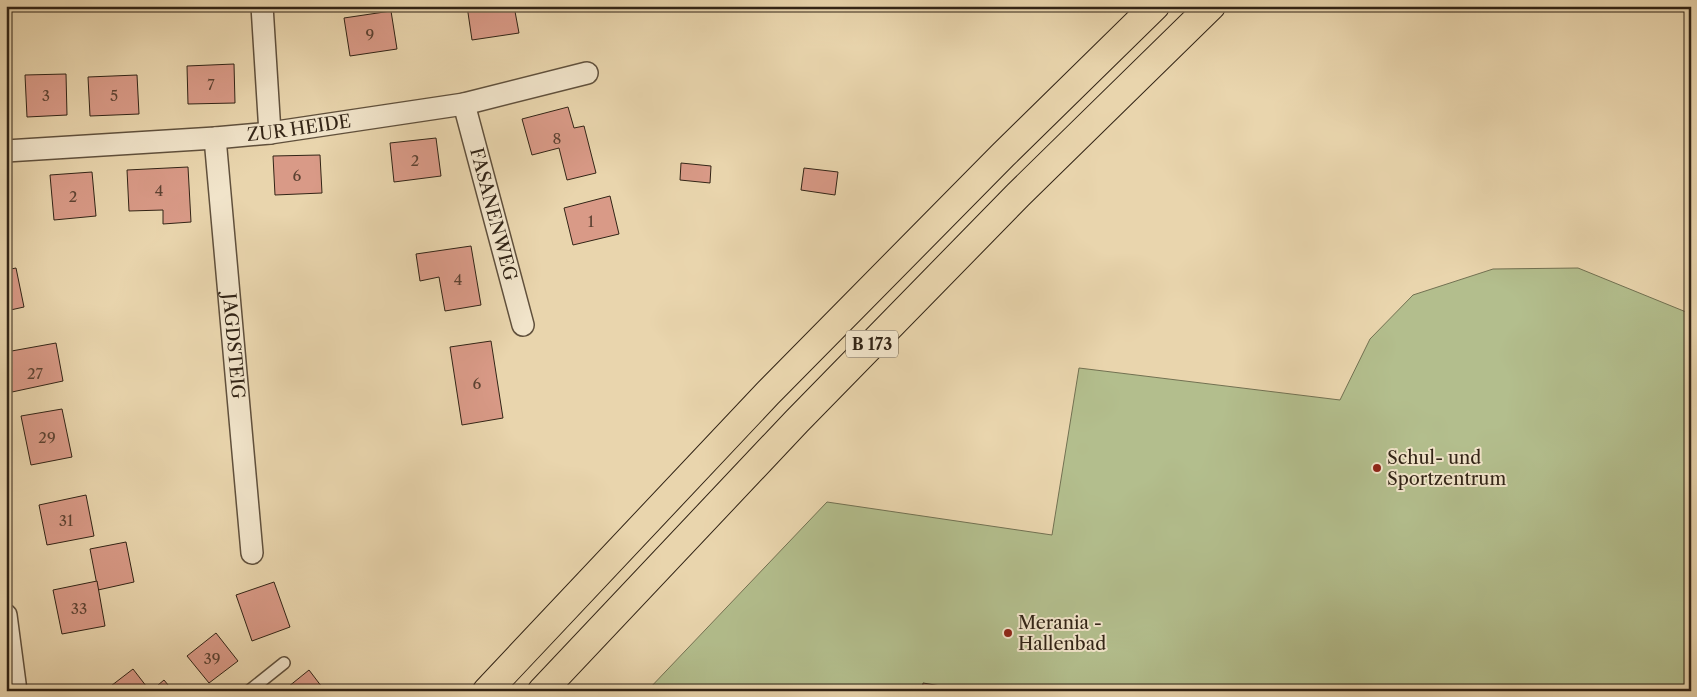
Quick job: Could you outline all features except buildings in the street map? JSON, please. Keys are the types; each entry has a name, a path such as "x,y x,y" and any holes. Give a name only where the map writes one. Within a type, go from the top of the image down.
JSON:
{"highway":[{"name":"B 173","path":"487,691 768,392 1002,155 1155,6"},
{"name":"B 173","path":"542,691 818,400 1018,195 1211,6"}],"street":[{"path":"262,6 270,133"},
{"name":"ZUR HEIDE","path":"6,151 270,133 464,104 587,73"},
{"name":"FASANENWEG","path":"464,104 523,325"},
{"name":"JAGDSTEIG","path":"215,138 252,553"},
{"path":"6,615 16,691"}],"lane":[{"path":"249,691 284,663"}],"green space":[{"name":"Schul- und Sportzentrum","path":"1578,268 1691,314 1691,691 647,691 827,502 1052,535 1079,368 1340,400 1370,339 1413,295 1493,269"}],"place":[{"name":"Schul- und Sportzentrum","path":"1377,468"},
{"name":"Merania - Hallenbad","path":"1008,633"}]}
